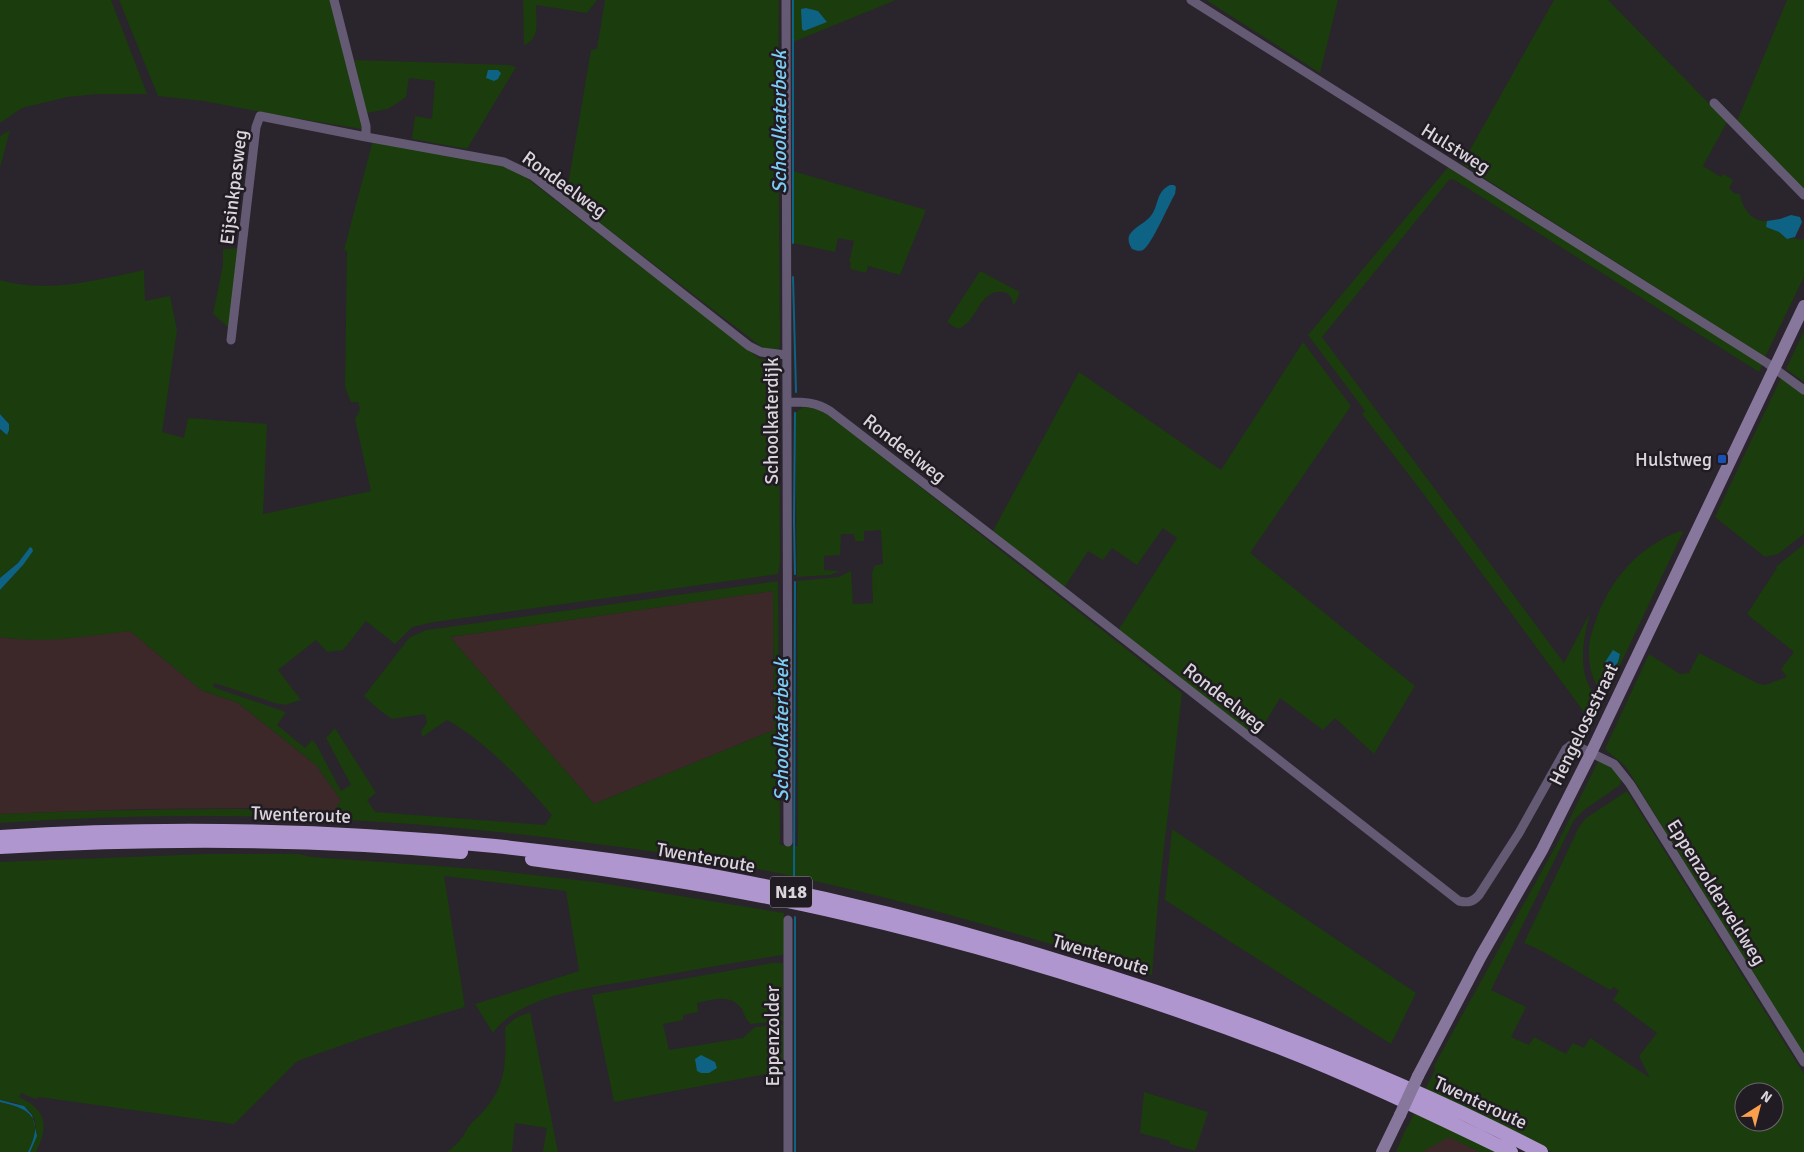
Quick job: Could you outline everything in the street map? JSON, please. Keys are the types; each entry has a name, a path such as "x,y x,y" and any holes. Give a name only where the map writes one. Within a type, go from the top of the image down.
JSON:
{"highway":[{"name":"Twenteroute","path":"0,837 130,831 305,832 430,840 534,850 601,858 737,880 843,902 985,939 1128,981 1257,1027 1381,1078 1459,1111 1541,1152"},
{"name":"Twenteroute","path":"0,847 87,842 226,840 429,849 525,858 629,872 753,894 842,913 984,948 1126,992 1276,1046 1344,1074 1511,1152"}],"main road":[{"name":"Hengelosestraat","path":"1382,1152 1418,1076 1481,956 1542,850 1591,753 1804,306"}],"street":[{"path":"334,0 366,126 366,136"},
{"name":"Schoolkaterdijk","path":"786,0 788,842"},
{"name":"Hulstweg","path":"1191,0 1774,368 1804,390"},
{"path":"1714,103 1804,195"},
{"name":"Eijsinkpasweg","path":"231,340 256,127 260,116 366,136"},
{"name":"Rondeelweg","path":"366,136 504,162 523,170 749,346 761,352 786,355"},
{"name":"Rondeelweg","path":"788,402 820,404 830,411 1459,901 1470,902 1479,895 1519,833 1566,748 1571,745 1591,753"},
{"name":"Eppenzolderveldweg","path":"1591,753 1614,764 1630,784 1804,1062"},
{"name":"Eppenzolder","path":"788,920 788,1152"}],"shaded area":[{"path":"773,591 774,730 594,804 450,637"},
{"path":"130,631 201,690 238,703 316,765 341,800 334,811 254,808 140,809 0,814 0,637 14,639 60,639"},
{"path":"1441,1127 1488,1152 1409,1152"}],"green space":[{"path":"0,0 111,0 147,94 98,94 67,97 22,108 0,123"},
{"path":"119,0 330,0 362,129 204,101 158,96"},
{"path":"523,0 597,0 587,13 536,5 537,23 535,34 524,45"},
{"path":"605,0 779,0 780,344 778,352 767,351 566,197 591,50 597,49"},
{"path":"793,0 896,0 793,42"},
{"path":"1206,0 1338,0 1320,73"},
{"path":"1554,0 1608,0 1727,122 1703,166 1721,177 1723,174 1733,180 1729,188 1735,194 1740,194 1745,209 1752,217 1767,221 1767,227 1779,232 1787,239 1802,240 1804,238 1804,277 1765,357 1462,164"},
{"path":"1787,0 1804,0 1804,190 1737,121"},
{"path":"354,60 509,65 516,67 467,149 412,139 415,116 432,119 435,81 409,78 406,97 388,109 367,113"},
{"path":"10,130 0,168 0,136"},
{"path":"373,140 515,169 760,359 780,360 780,563 778,574 434,622 412,627 395,644 366,621 343,650 327,652 316,640 278,670 301,700 285,705 214,683 213,687 286,712 277,725 305,748 312,740 316,744 341,791 351,785 326,738 335,728 376,793 367,800 375,812 545,825 552,815 503,763 462,729 447,720 422,737 421,731 427,723 425,714 392,719 364,696 409,638 426,630 778,581 780,845 798,846 797,581 839,577 851,571 853,604 873,603 872,574 874,566 883,564 881,530 864,531 864,541 855,541 854,534 841,534 840,555 824,556 824,570 840,571 830,575 797,577 795,413 803,407 819,409 1182,693 1159,891 1152,975 978,923 845,888 716,861 575,841 504,832 288,817 144,816 0,823 0,814 83,811 250,809 334,811 341,800 316,765 238,703 201,690 130,631 32,640 0,637 0,590 23,565 30,547 18,563 0,578 0,429 2,432 7,421 0,414 0,280 36,286 54,286 144,270 145,301 170,296 177,330 162,432 184,438 188,418 267,424 263,514 371,491 355,419 360,410 358,402 351,402 345,387 347,251 344,250","holes":["773,591 774,730 594,804 450,637"]},
{"path":"1449,166 1759,361 1762,365 1759,372 1453,179 1449,180 1322,337 1564,663 1591,611 1583,647 1584,672 1593,694 1602,703 1592,723 1422,492 1362,414 1365,411 1308,335"},
{"path":"793,171 926,210 900,275 868,266 866,273 850,269 851,262 849,262 854,241 838,238 835,252 793,243"},
{"path":"239,248 230,329 213,314 223,265 223,249"},
{"path":"980,271 1020,292 1014,306 1011,297 1007,293 998,292 990,294 971,319 958,329 947,322"},
{"path":"1804,331 1804,382 1786,369"},
{"path":"1303,342 1351,406 1250,553 1415,686 1374,754 1335,718 1323,730 1280,698 1256,738 1120,631 1119,629 1177,538 1163,528 1137,565 1112,548 1103,560 1088,551 1064,588 993,531 1079,372 1221,470"},
{"path":"1781,378 1804,392 1804,534 1778,554 1765,557 1715,517"},
{"path":"1680,531 1683,532 1604,699 1596,684 1589,662 1589,643 1601,607 1617,579 1638,556 1651,546"},
{"path":"1804,544 1804,1055 1626,767 1605,749 1649,654 1680,674 1689,673 1699,653 1759,684 1765,685 1787,677 1781,669 1794,652 1747,614 1776,567"},
{"path":"1599,760 1609,764 1621,779 1620,785 1584,810 1574,820 1491,990 1526,1007 1511,1037 1529,1045 1534,1037 1566,1054 1573,1043 1584,1048 1590,1038 1650,1078 1639,1056 1657,1033 1613,1000 1619,991 1614,987 1610,990 1540,950 1524,943 1579,827 1586,818 1627,791 1804,1074 1804,1152 1552,1152 1424,1092 1435,1070 1434,1066 1559,840"},
{"path":"1172,829 1416,993 1391,1044 1165,900"},
{"path":"205,854 298,854 312,857 491,870 595,882 784,913 785,947 783,955 607,984 564,993 524,1008 507,1019 493,1033 475,1004 579,971 566,891 444,876 465,1007 371,1035 300,1060 234,1124 39,1097 35,1099 21,1093 19,1097 35,1107 43,1120 44,1127 40,1143 36,1152 30,1152 36,1133 33,1116 29,1110 21,1105 0,1100 0,862"},
{"path":"772,963 783,963 783,1021 751,1024 737,1003 726,999 714,999 697,1003 698,1012 683,1015 683,1020 663,1024 669,1050 743,1038 755,1027 783,1025 783,1071 614,1102 592,995"},
{"path":"530,1012 558,1152 543,1152 547,1128 515,1123 512,1152 447,1152 460,1140 469,1126 482,1113 498,1089 504,1070 505,1027 516,1018"},
{"path":"1144,1092 1208,1112 1195,1151 1170,1144 1170,1141 1140,1133"},
{"path":"0,1102 20,1108 32,1117 35,1131 28,1152 0,1152"},
{"path":"1415,1111 1504,1152 1480,1152 1449,1137 1422,1152 1396,1152"}],"water":[{"path":"806,8 818,11 827,22 804,31 802,29 801,9"},
{"path":"488,70 498,70 501,73 498,79 494,81 486,78"},
{"path":"1170,185 1176,187 1175,194 1151,241 1143,250 1132,249 1129,242 1130,234 1149,218 1155,209 1159,196"},
{"path":"1791,215 1800,217 1802,222 1795,237 1787,239 1779,232 1766,227 1767,221"},
{"path":"0,414 9,424 7,435 0,429"},
{"path":"30,547 33,551 0,590 0,578 18,563"},
{"path":"1613,650 1620,654 1615,666 1609,667 1605,662"},
{"path":"701,1055 715,1062 717,1068 709,1073 697,1071 695,1059"},
{"path":"0,1100 24,1106 32,1115 33,1120 27,1112 0,1102"},
{"path":"35,1126 37,1136 30,1152 28,1152 33,1141"}],"waterway":[{"name":"Schoolkaterbeek","path":"793,0 793,243"},
{"name":"Schoolkaterbeek","path":"793,277 796,392"},
{"name":"Schoolkaterbeek","path":"795,413 795,574"},
{"name":"Schoolkaterbeek","path":"794,878 795,582"},
{"name":"Schoolkaterbeek","path":"795,917 795,1152"}],"place":[{"name":"Hulstweg","path":"1722,459"}]}
